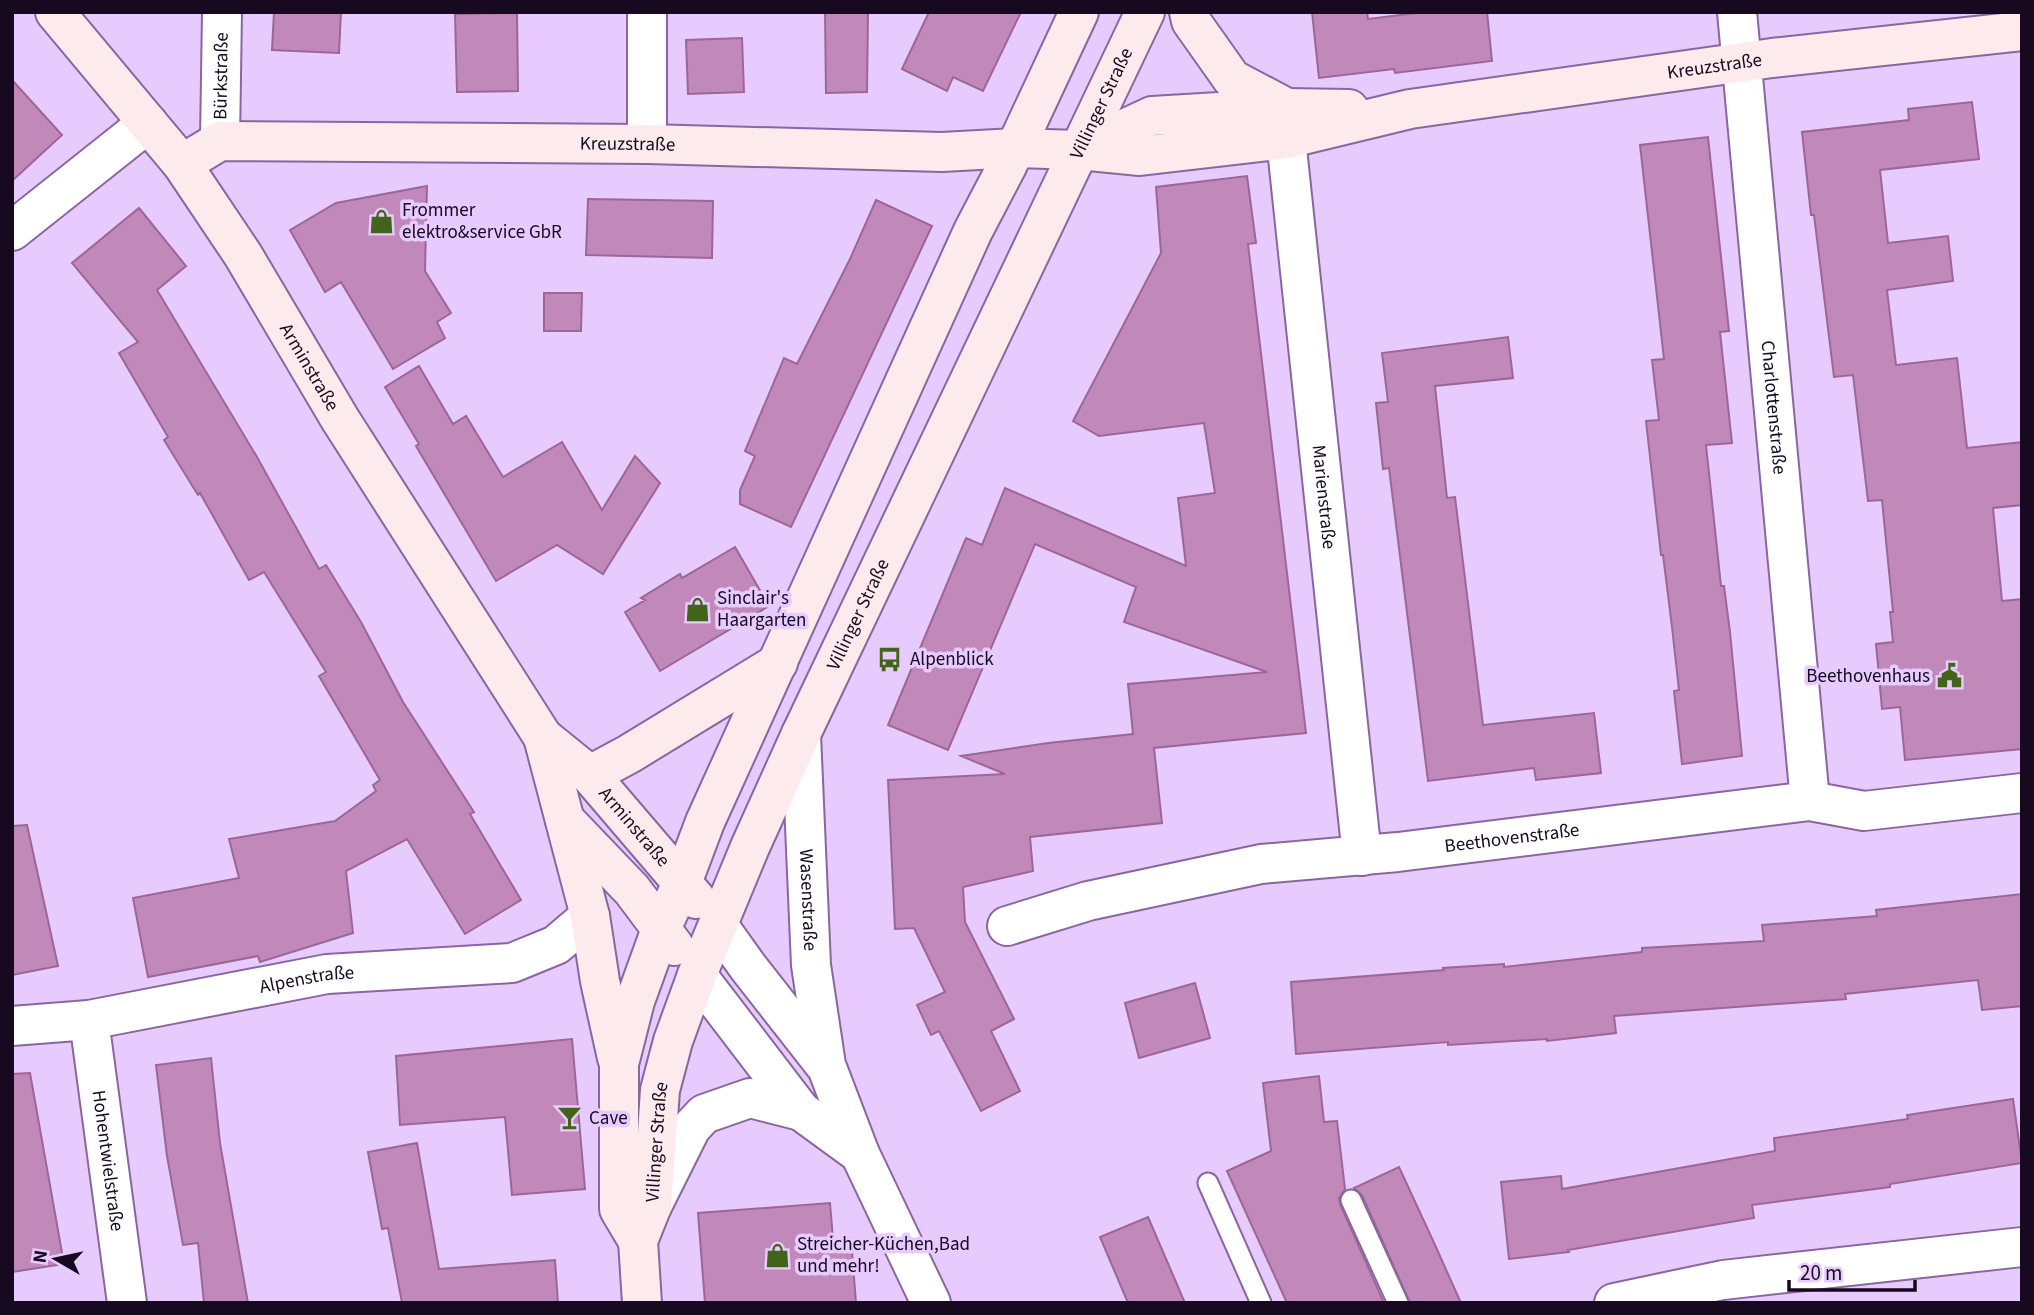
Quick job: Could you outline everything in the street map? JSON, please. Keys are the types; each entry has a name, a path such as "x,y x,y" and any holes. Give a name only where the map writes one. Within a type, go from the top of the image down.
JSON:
{"street":[{"name":"Arminstraße","path":"55,12 182,164 243,255 340,419 543,737 590,775 718,925"},
{"name":"Bürkstraße","path":"220,141 222,12"},
{"path":"646,144 647,12"},
{"name":"Villinger Straße","path":"645,1224 619,1209 619,1064 635,1001 705,822 973,231 1079,12"},
{"name":"Villinger Straße","path":"642,1303 645,1224 660,1090 673,1041 697,975 801,734 1145,12"},
{"path":"1189,12 1191,21 1232,79 1286,123"},
{"name":"Charlottenstraße","path":"1737,12 1810,801"},
{"name":"Kreuzstraße","path":"220,141 646,144 942,152 1015,148 1140,156 1286,123 1410,109 1742,62 2022,31"},
{"path":"12,231 148,123"},
{"name":"Marienstraße","path":"1286,123 1362,856"},
{"path":"182,164 220,141"},
{"path":"590,775 778,663"},
{"name":"Wasenstraße","path":"801,734 811,965 826,1065 860,1154 931,1303"},
{"name":"Arminstraße","path":"543,737 561,816 590,916 600,981 619,1064"},
{"name":"Beethovenstraße","path":"1007,926 1088,901 1261,864 1362,856 1810,801 1864,811 2022,793"},
{"path":"561,816 632,890 697,975"},
{"name":"Alpenstraße","path":"12,1026 89,1020 327,974 512,963 556,945 590,916"},
{"name":"Wasenstraße","path":"718,925 826,1065"},
{"name":"Wasenstraße","path":"697,975 802,1111 860,1154"},
{"name":"Hohentwielstraße","path":"89,1020 127,1303"},
{"name":"Wasenstraße","path":"645,1224 691,1128 704,1114 750,1098 802,1111"},
{"path":"1614,1303 1723,1280 2022,1247"}],"lane":[{"path":"1208,1183 1262,1303"},
{"path":"1351,1200 1398,1303"}],"building":[{"path":"274,12 341,12 339,53 272,50"},
{"path":"825,12 868,12 867,92 826,93"},
{"path":"929,12 1021,12 983,91 953,77 947,91 902,69"},
{"path":"1312,12 1367,12 1368,19 1425,12 1487,12 1492,61 1395,73 1394,69 1319,78"},
{"path":"517,13 518,91 457,92 455,14"},
{"path":"742,38 744,92 688,94 686,40"},
{"path":"12,80 62,135 12,181"},
{"path":"1972,102 1979,159 1880,170 1888,243 1948,236 1953,281 1887,290 1896,365 1957,358 1967,448 2022,442 2022,505 1993,508 2002,601 2022,599 2022,749 1905,760 1900,707 1882,709 1876,644 1893,642 1890,612 1893,612 1882,500 1868,501 1853,375 1834,377 1802,132 1909,120 1908,109"},
{"path":"1708,137 1729,331 1720,332 1732,443 1706,445 1721,586 1724,586 1730,632 1742,756 1682,764 1674,691 1679,690 1646,421 1659,420 1652,360 1664,359 1640,145"},
{"path":"1247,176 1256,243 1248,244 1306,733 1154,748 1162,823 1030,837 1033,871 963,887 965,922 1014,1019 991,1031 1020,1091 981,1111 939,1031 931,1035 917,1005 945,992 914,928 895,929 888,780 1005,774 961,756 1133,734 1128,684 1267,672 1124,622 1136,587 1035,544 948,750 888,725 966,538 982,545 1005,488 1186,566 1178,498 1215,493 1204,423 1099,436 1073,421 1161,253 1156,187"},
{"path":"427,186 425,271 451,313 437,322 445,338 393,369 341,282 325,292 290,230 336,203"},
{"path":"588,199 713,201 712,258 586,255"},
{"path":"876,200 932,226 791,527 740,504 740,490 755,456 745,451 784,358 797,364 850,259"},
{"path":"139,208 186,266 157,290 257,457 319,569 326,565 361,622 403,702 474,812 470,814 521,900 465,934 407,839 346,871 353,933 260,962 258,956 148,977 133,898 239,878 229,839 335,821 376,791 373,785 380,780 319,676 326,672 264,572 249,580 200,493 198,495 164,440 168,437 119,353 138,342 72,263"},
{"path":"544,293 582,293 581,331 544,331"},
{"path":"1508,337 1513,378 1435,386 1447,498 1455,497 1483,725 1594,713 1601,773 1536,780 1534,768 1428,781 1389,468 1383,469 1376,403 1388,402 1382,353"},
{"path":"419,366 453,424 466,416 503,477 562,442 602,510 635,456 660,483 603,574 557,545 496,581 416,446 419,444 385,387"},
{"name":"Sinclair's Haargarten","path":"735,547 769,606 660,671 625,612 645,600 641,598 680,574 682,578"},
{"path":"27,825 58,966 12,975 12,826"},
{"path":"2022,894 2022,1006 1982,1010 1978,980 1845,994 1846,999 1614,1016 1616,1033 1547,1041 1448,1045 1448,1042 1296,1054 1291,982 1444,970 1443,968 1504,964 1504,967 1642,952 1642,948 1764,941 1762,925 1877,916 1876,910"},
{"path":"1195,983 1210,1038 1139,1058 1125,1003"},
{"path":"572,1039 585,1189 512,1195 505,1117 400,1125 396,1056"},
{"path":"211,1058 220,1143 248,1303 204,1303 198,1243 183,1245 167,1156 156,1065"},
{"path":"30,1073 64,1264 12,1272 12,1074"},
{"path":"1319,1076 1324,1122 1337,1121 1345,1189 1339,1198 1340,1204 1384,1303 1287,1303 1227,1171 1271,1151 1263,1083"},
{"path":"2013,1099 2022,1163 1890,1184 1890,1187 1752,1205 1754,1218 1568,1250 1569,1252 1509,1259 1501,1182 1561,1176 1562,1189 1775,1151 1774,1138 1908,1119 1907,1115"},
{"path":"417,1143 439,1269 555,1260 558,1303 402,1303 388,1228 382,1229 368,1152"},
{"path":"1399,1167 1461,1303 1410,1303 1362,1195 1354,1188"},
{"name":"Streicher-Küchen,Bad und mehr!","path":"830,1203 833,1239 851,1238 856,1303 705,1303 698,1213"},
{"path":"1148,1217 1185,1303 1128,1303 1100,1237"}],"place":[{"name":"Frommer elektro&service GbR","path":"382,221"},
{"name":"Sinclair's Haargarten","path":"697,609"},
{"name":"Alpenblick","path":"890,659"},
{"name":"Beethovenhaus","path":"1950,676"},
{"name":"Cave","path":"569,1118"},
{"name":"Streicher-Küchen,Bad und mehr!","path":"777,1255"}]}
